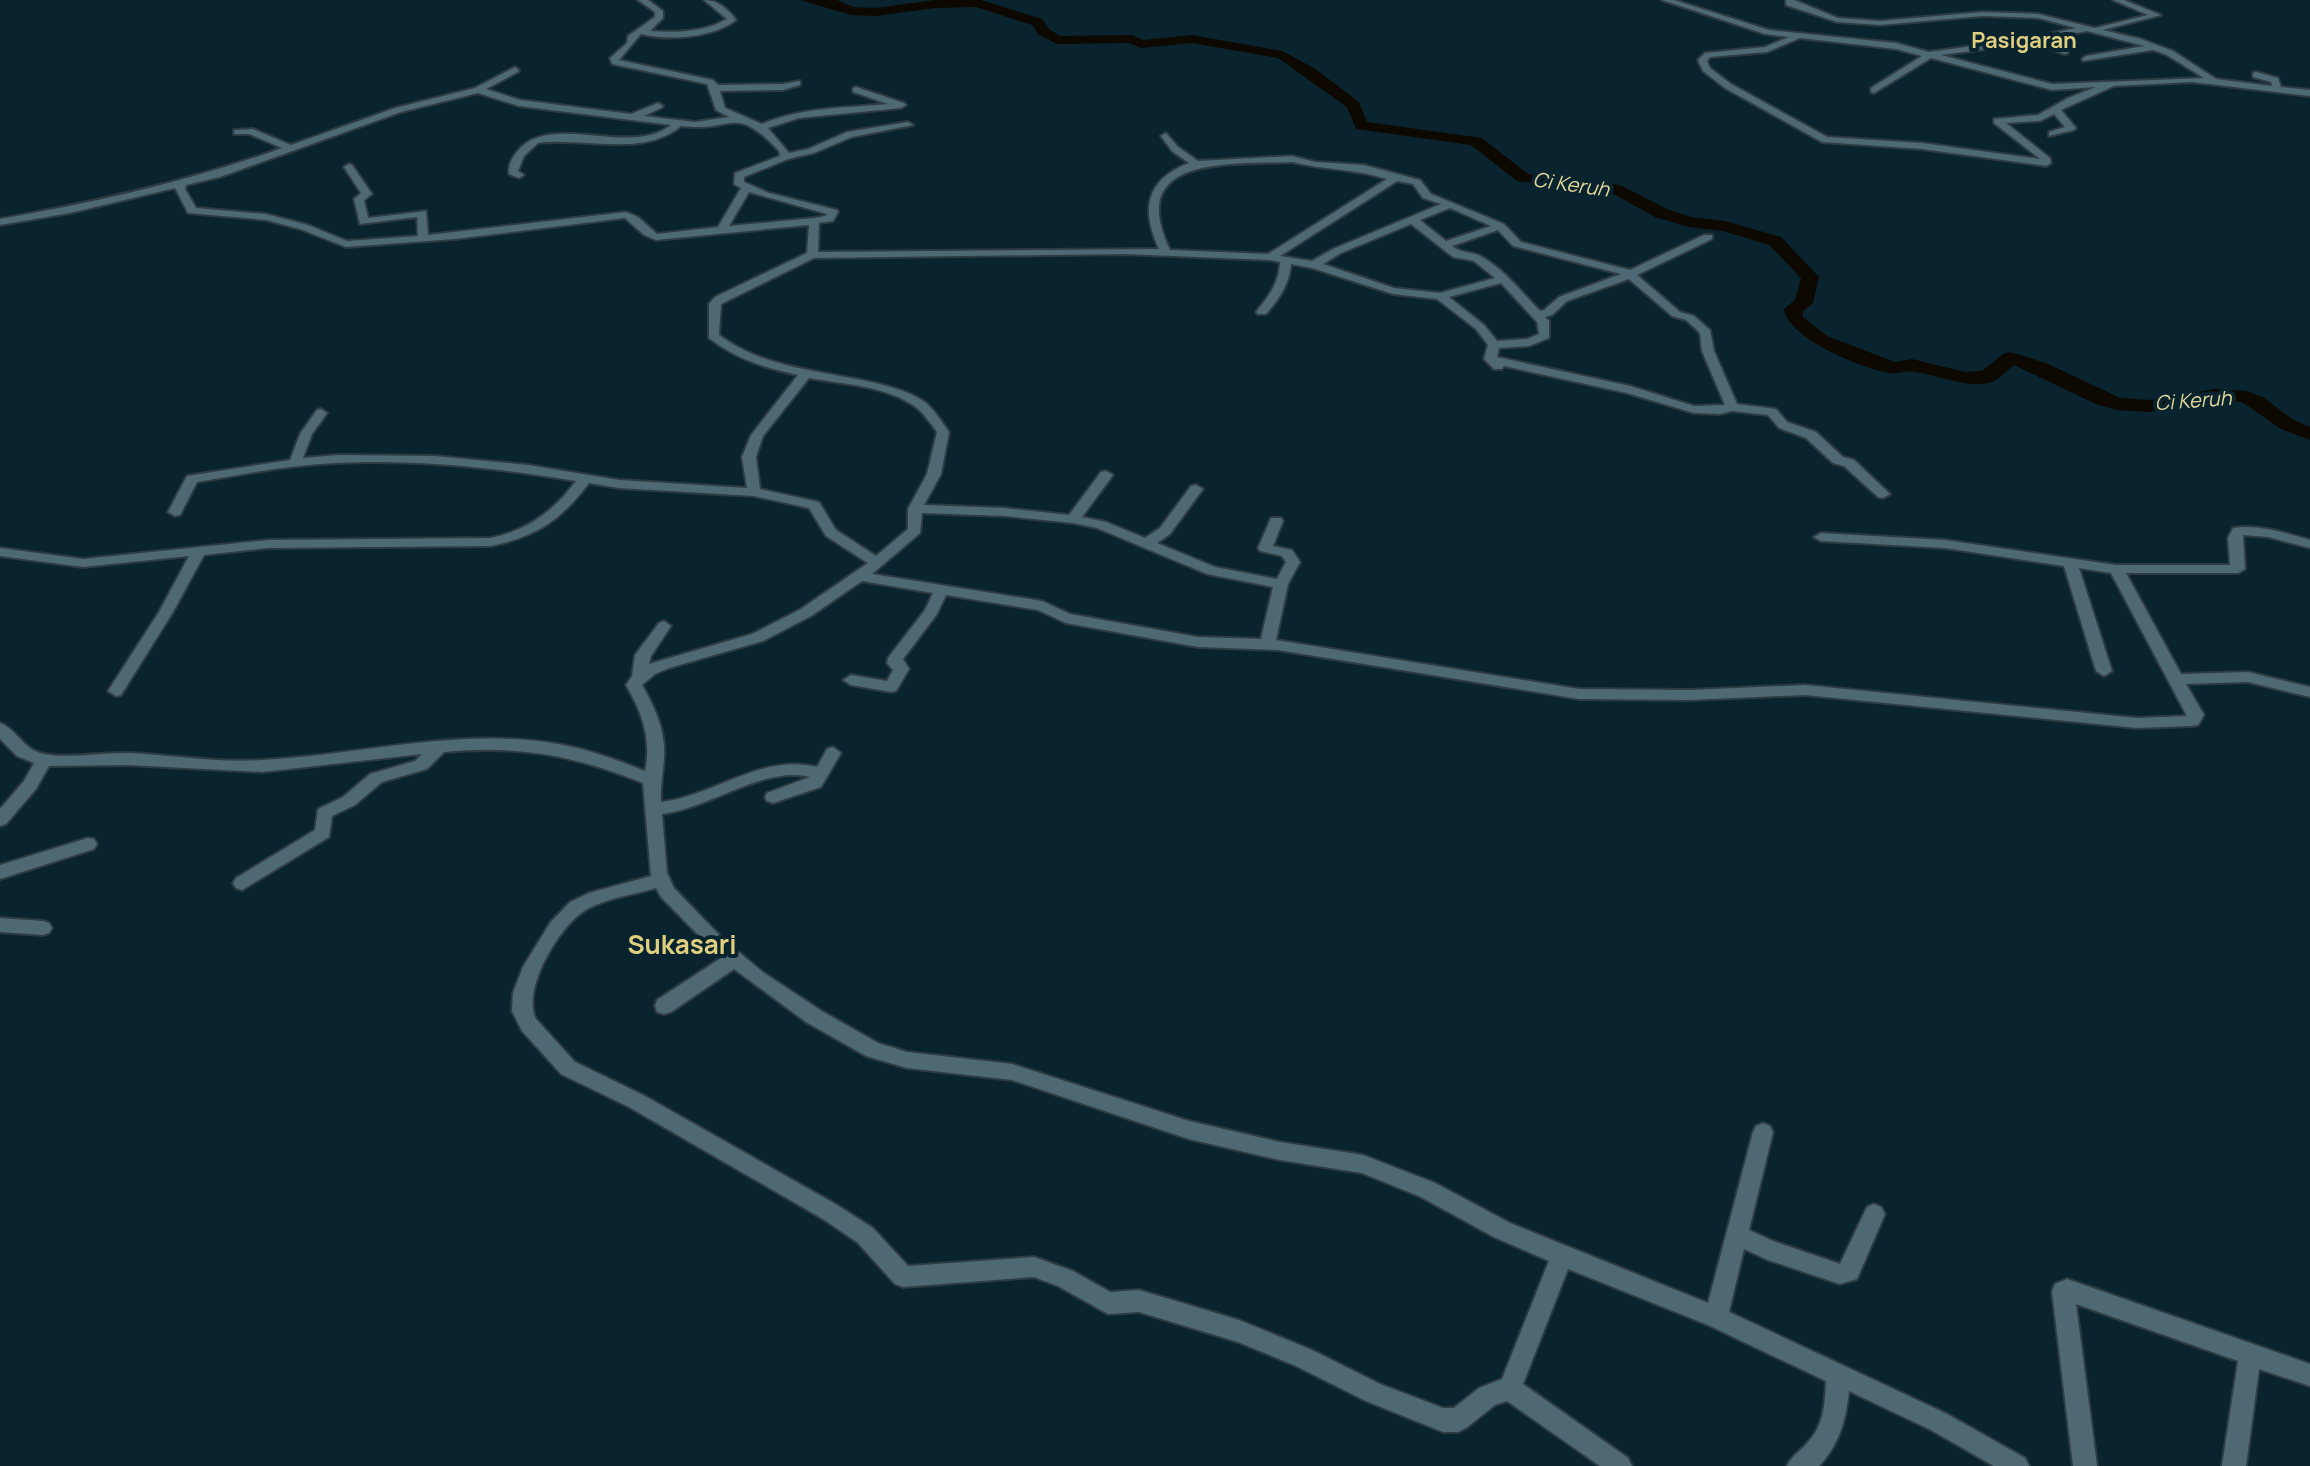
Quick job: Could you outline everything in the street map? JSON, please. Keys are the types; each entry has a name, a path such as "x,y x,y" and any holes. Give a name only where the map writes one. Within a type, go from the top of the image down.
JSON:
{"street":[{"path":"642,0 659,11 659,18 631,38 631,44 614,58 615,62 704,80 714,86"},
{"path":"642,30 657,36 719,29 732,20 708,0"},
{"path":"1666,0 1775,33 1888,45 2052,87 2179,80 2217,81 2310,93"},
{"path":"1790,0 1789,3 1843,21 1891,24 1982,14 2038,16 2154,47 2217,81"},
{"path":"1874,90 1931,54 2033,40 2157,15 2117,0"},
{"path":"1801,19 1817,14"},
{"path":"1775,33 1785,26"},
{"path":"1796,37 1767,49 1708,55 1702,60 1704,66 1732,88 1829,141 1922,146 2043,164 2047,160 1997,122 2036,119 2110,85"},
{"path":"2033,40 2065,51"},
{"path":"2086,59 2154,47"},
{"path":"0,222 181,185 398,110 478,90 515,70"},
{"path":"2256,75 2276,81 2277,89"},
{"path":"654,82 783,87 797,83"},
{"path":"714,86 717,105 726,113 762,127 784,150 785,157"},
{"path":"478,90 519,103 663,122 679,118 703,125 738,118"},
{"path":"762,127 799,115 901,105 856,90"},
{"path":"632,117 658,106"},
{"path":"2052,134 2071,128 2055,109"},
{"path":"519,175 513,172 513,167 535,140 663,135 679,118"},
{"path":"181,185 188,209 192,211 246,214 284,221 337,243 364,244 586,222 626,215 635,218 646,233 656,237 829,219 833,212 746,188 739,184 739,175 785,157 811,151 850,134 908,125"},
{"path":"237,132 250,131 288,147"},
{"path":"1166,136 1175,149 1196,164"},
{"path":"1166,252 1152,218 1155,194 1173,173 1196,164 1292,159 1315,165 1364,168 1416,182 1427,196 1500,226 1517,244 1629,273 1667,308 1690,318 1706,332 1708,351 1732,407"},
{"path":"349,167 367,194 359,199 364,222 422,213 423,237"},
{"path":"1270,257 1395,178"},
{"path":"722,230 746,188"},
{"path":"1314,265 1337,251 1450,204"},
{"path":"1412,219 1457,255 1477,258 1503,279 1543,321 1545,336 1529,342 1494,345"},
{"path":"812,255 814,221"},
{"path":"1445,245 1500,226"},
{"path":"1537,315 1548,313 1563,299 1596,290 1708,237"},
{"path":"640,676 662,665 734,646 787,623 875,562 915,530 915,509 934,474 943,437 930,415 915,401 765,363 716,339 713,336 715,304 731,292 812,255 1166,252 1270,257 1314,265 1393,291 1440,296 1503,279"},
{"path":"1262,312 1280,290 1286,277 1286,261"},
{"path":"1440,296 1480,327 1494,345 1494,363 1634,391 1702,410 1732,407 1772,412 1783,425 1811,435 1838,460 1849,463 1883,494"},
{"path":"754,492 749,457 757,435 806,373"},
{"path":"295,463 306,434 321,413"},
{"path":"175,512 192,479 338,459 435,460 573,475 584,480 754,492 814,505 831,533 875,562"},
{"path":"1073,519 1106,475"},
{"path":"0,552 83,563 314,542 491,542 520,537 534,529 565,507 584,480"},
{"path":"1145,545 1165,531 1196,489"},
{"path":"915,509 1005,512 1073,519 1101,525 1212,571 1281,584"},
{"path":"1268,644 1281,584 1293,562 1287,553 1265,548 1276,521"},
{"path":"1821,537 1945,544 2116,569 2238,569 2235,538 2238,531 2268,533 2310,544"},
{"path":"116,691 166,612 199,551"},
{"path":"2070,561 2104,671"},
{"path":"856,576 1042,606 1066,618 1198,642 1268,644 1579,694 1690,695 1805,690 2137,723 2192,721 2196,715 2116,569"},
{"path":"851,680 891,687 901,669 895,663 896,658 932,611 941,590"},
{"path":"664,626 643,655 640,676 634,685 652,720 658,745 658,759 651,780 659,881 689,916 735,959 813,1016 873,1050 907,1060 1012,1072 1189,1130 1280,1151 1363,1164 1428,1190 1502,1230 1716,1317 1939,1422 2017,1466"},
{"path":"2176,679 2248,677 2310,692"},
{"path":"0,729 24,753 44,761 128,759 211,766 262,766 441,745 556,747 602,759 651,780"},
{"path":"242,883 323,833 324,813 349,801 376,778 421,765 441,745"},
{"path":"773,797 815,783 833,753"},
{"path":"0,820 30,785 44,761"},
{"path":"655,809 677,809 781,768 821,774"},
{"path":"0,872 88,844"},
{"path":"659,881 595,898 576,907 556,928 530,972 522,993 522,1011 529,1025 568,1068 636,1101 865,1235 903,1277 1034,1267 1065,1278 1108,1303 1139,1301 1239,1331 1304,1358 1374,1393 1443,1420 1458,1420 1484,1397 1510,1389"},
{"path":"0,925 43,928"},
{"path":"664,1006 735,959"},
{"path":"1716,1317 1763,1132"},
{"path":"1737,1235 1768,1250 1840,1274 1849,1272 1874,1214"},
{"path":"1510,1389 1562,1256"},
{"path":"2085,1466 2063,1291 2310,1375"},
{"path":"2234,1466 2250,1355"},
{"path":"1799,1466 1817,1455 1837,1413 1838,1376"},
{"path":"1510,1389 1620,1466"}],"waterway":[{"name":"Ci Keruh","path":"807,0 830,2 851,11 875,12 935,4 977,3 1037,22 1044,32 1057,40 1132,39 1141,44 1192,39 1282,55 1354,105 1361,126 1476,141 1523,178 1614,188 1661,213 1689,222 1725,226 1775,241 1810,277 1804,303 1793,309 1794,319 1820,340 1893,368 1912,365 1965,378 1987,377 2010,358 2039,367 2090,394 2117,404 2150,406 2215,395 2246,397 2261,404 2285,423 2310,434"}],"district":[{"name":"Pasigaran","path":"2024,40"},
{"name":"Sukasari","path":"682,944"}]}
